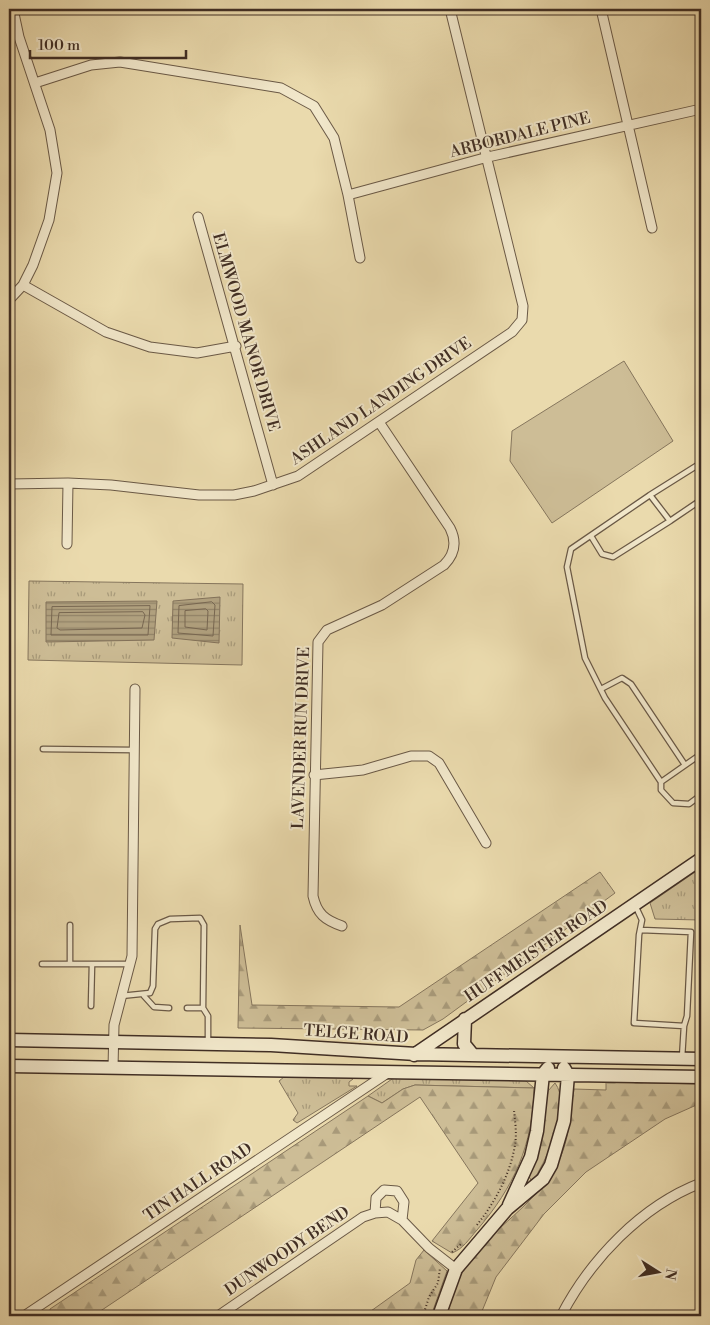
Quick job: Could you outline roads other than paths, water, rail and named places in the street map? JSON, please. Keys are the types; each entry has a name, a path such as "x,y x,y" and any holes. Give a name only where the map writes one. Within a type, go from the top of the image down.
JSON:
{"main road":[{"name":"HUFFMEISTER ROAD","path":"389,1072 701,859"},
{"path":"466,1019 464,1044 473,1055"},
{"name":"TELGE ROAD","path":"9,1040 208,1043 416,1054 701,1059"},
{"path":"438,1316 450,1265 507,1210 543,1179 551,1165 563,1128 568,1075 558,1057 543,1074 537,1132 531,1157 507,1210"},
{"path":"9,1066 701,1077"}],"street":[{"path":"9,300 23,285 49,220 56,173 50,130 19,36 13,9"},
{"path":"450,9 488,157"},
{"path":"601,9 652,228"},
{"path":"35,83 91,65 120,62 281,88 314,106 334,138 348,195 360,258"},
{"name":"ARBORDALE PINE","path":"348,195 488,157 701,109"},
{"name":"ASHLAND LANDING DRIVE","path":"9,484 68,483 119,486 199,495 234,495 273,485 298,476 512,332 522,320 523,306 488,157"},
{"name":"ELMWOOD MANOR DRIVE","path":"198,216 236,346 273,485"},
{"path":"23,285 106,332 150,347 197,353 236,346"},
{"name":"LAVENDER RUN DRIVE","path":"342,926 329,922 320,915 313,896 316,652 321,636 327,630 352,620 413,586 444,564 451,557 453,550 453,535 450,528 379,422"},
{"path":"67,544 68,483"},
{"path":"113,1068 114,1025 130,964 135,689"},
{"path":"314,775 363,770 411,756 429,756 439,763 486,843"},
{"name":"TIN HALL ROAD","path":"24,1316 389,1072"},
{"path":"561,1316 583,1278 602,1254 624,1232 667,1201 701,1183"},
{"name":"DUNWOODY BEND","path":"375,1213 376,1198 384,1190 397,1191 404,1202 402,1220"},
{"name":"DUNWOODY BEND","path":"218,1316 363,1217 375,1213 388,1212 402,1220 450,1265"}],"lane":[{"path":"701,462 572,549 567,567 584,658 601,689 661,782 662,790 673,803 689,804 701,795"},
{"path":"650,495 670,521"},
{"path":"591,536 602,554 613,557 701,500"},
{"path":"601,689 622,678 631,684 685,765"},
{"path":"43,749 134,750"},
{"path":"661,782 701,754"},
{"path":"634,904 642,920 639,935 634,1023 684,1026"},
{"path":"121,996 144,996 150,993 153,986 155,929 158,924 170,918 200,918 204,925 203,1008 208,1016 208,1043"},
{"path":"70,925 70,964"},
{"path":"641,930 692,932 687,1016 684,1026 682,1059"},
{"path":"42,964 130,964"},
{"path":"91,1006 92,964"},
{"path":"144,996 154,1007 169,1008"},
{"path":"187,1008 203,1008"}],"water":[{"path":"220,597 219,643 172,638 173,601"},
{"path":"157,601 154,640 46,642 46,602"}]}
